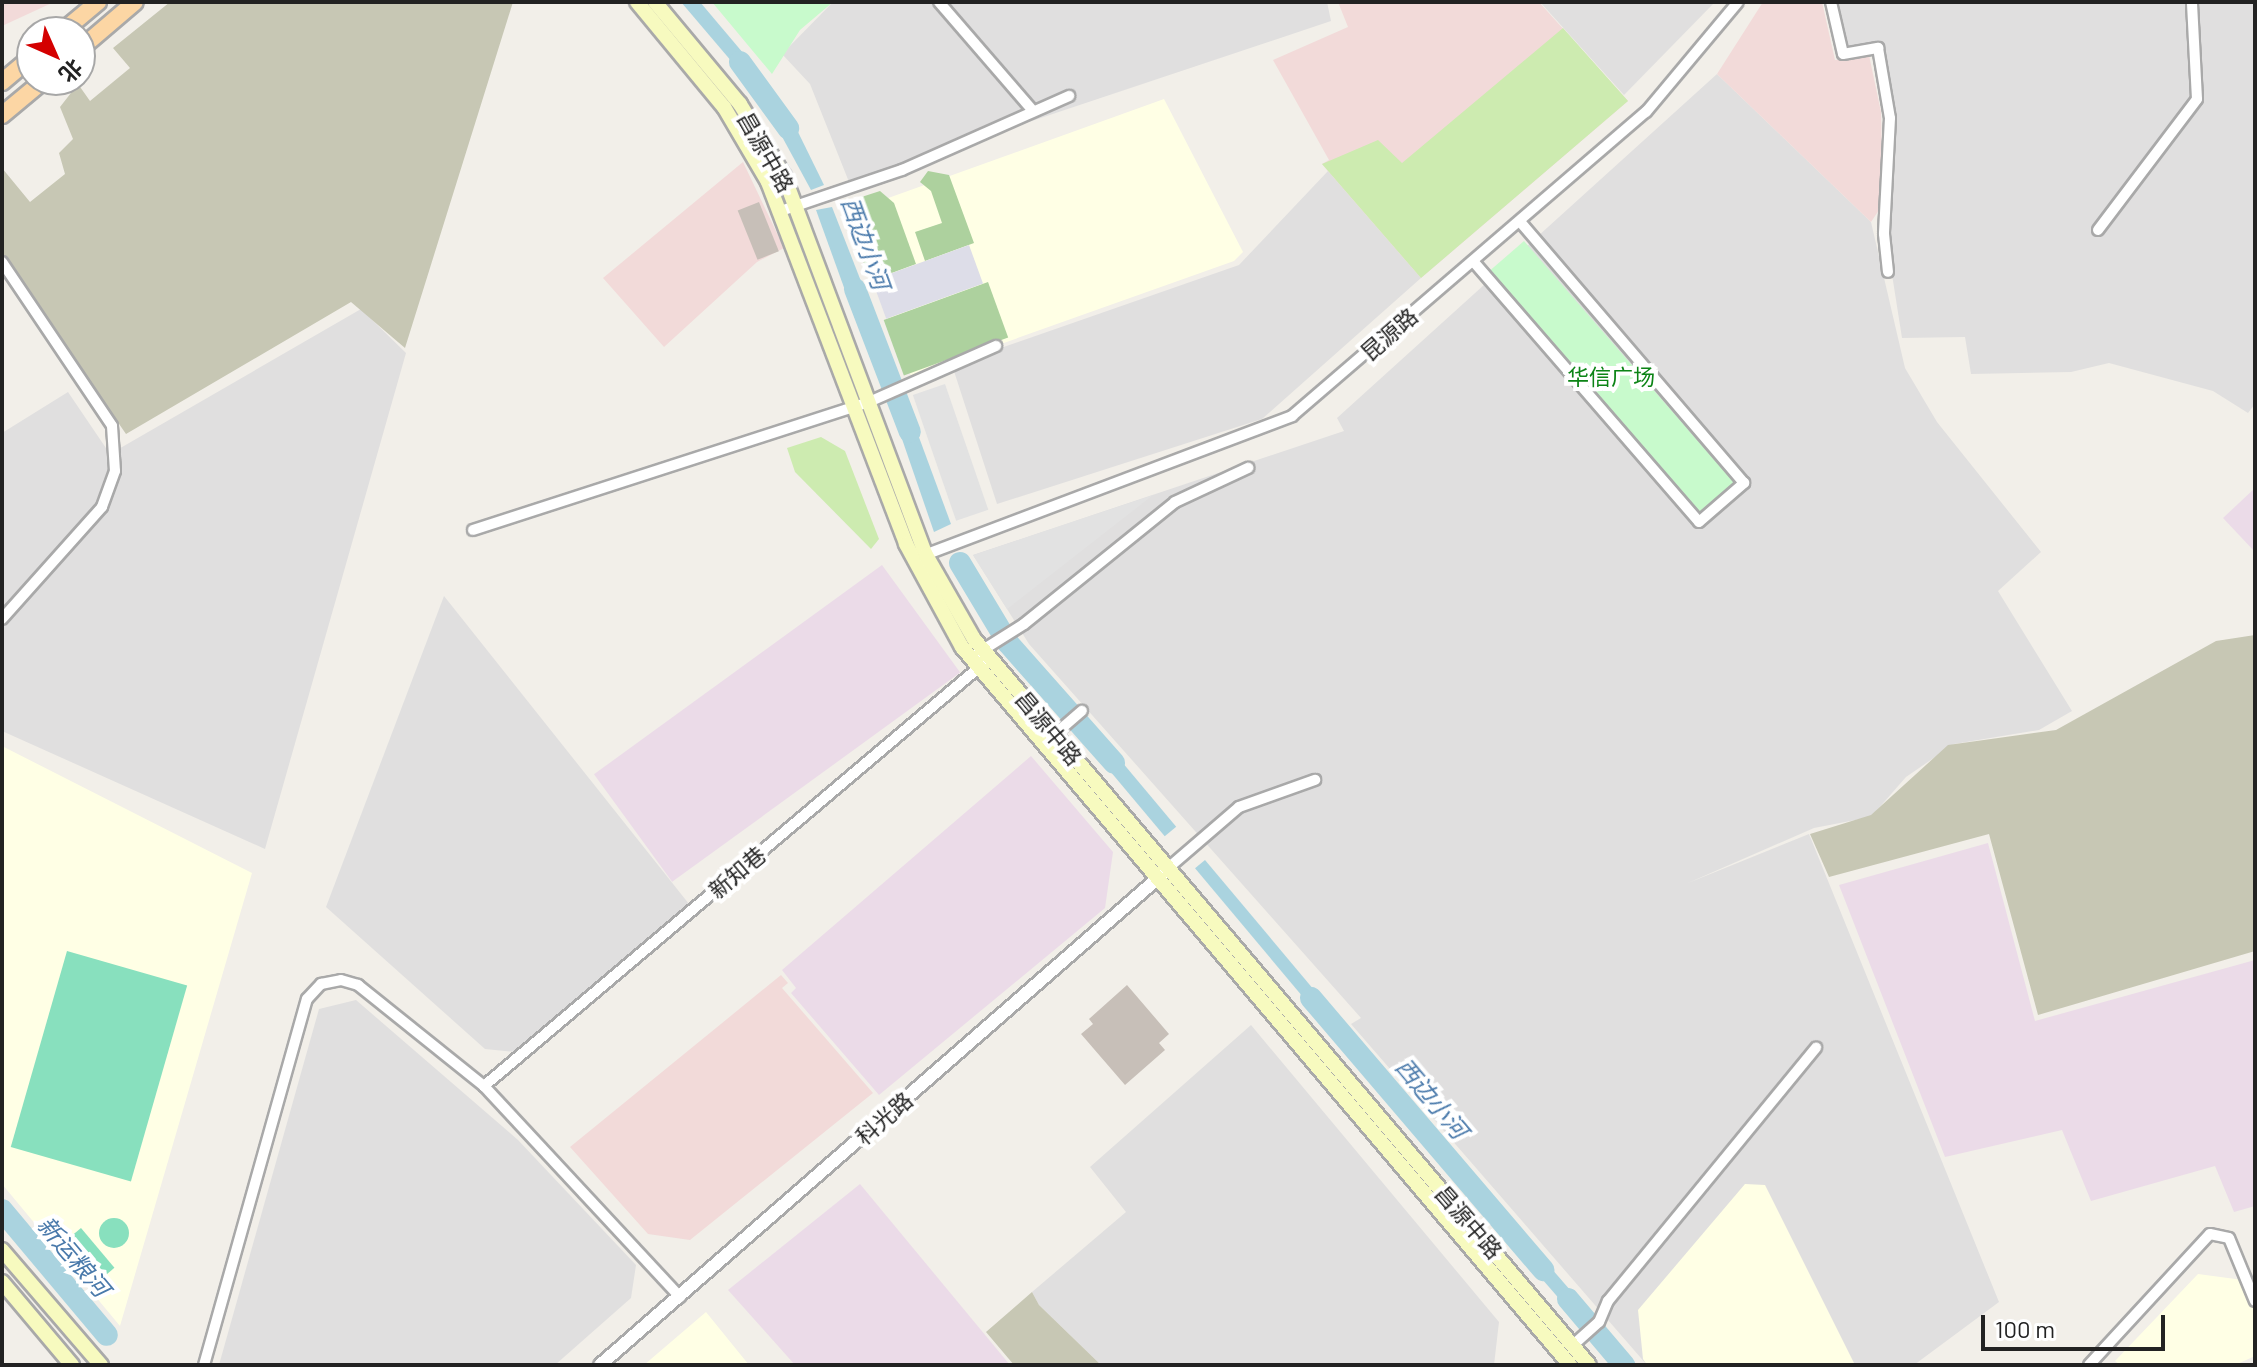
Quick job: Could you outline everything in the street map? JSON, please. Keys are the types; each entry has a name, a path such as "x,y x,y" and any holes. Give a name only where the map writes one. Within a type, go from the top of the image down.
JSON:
{"main road":[{"path":"81,16 98,2"},
{"path":"96,35 135,2"},
{"name":"昌源中路","path":"637,2 724,107 781,211 867,402"},
{"name":"昌源中路","path":"655,2 740,104 800,204 867,402 925,555 980,658 1564,1358 1589,1365"},
{"path":"2,115 25,96"},
{"name":"昌源中路","path":"980,658 1056,733 1162,874"},
{"path":"2,1250 101,1365"},
{"path":"2,1282 72,1365"}],"street":[{"path":"939,2 1033,111"},
{"name":"昆源路","path":"925,555 1272,427 1520,222 1646,112 1738,2"},
{"path":"1831,2 1843,54 1878,48 1890,118 1888,272"},
{"path":"2098,230 2197,99 2192,2"},
{"path":"781,211 902,170 1069,96"},
{"path":"1473,261 1699,522 1744,483 1520,222"},
{"path":"2,262 112,426 115,471 102,507 2,619"},
{"path":"473,530 909,388 996,346"},
{"name":"新知巷","path":"484,1086 980,658 1007,630 1024,624 1189,492 1248,468"},
{"path":"1056,733 1082,711"},
{"path":"1162,874 1252,800 1315,780"},
{"name":"科光路","path":"600,1365 1162,874"},
{"path":"204,1365 307,999 321,984 358,985 484,1086 680,1297"},
{"path":"1564,1358 1599,1322 1608,1301 1816,1048"},
{"path":"2089,1365 2210,1234 2229,1238 2255,1301"}],"shaded area":[{"path":"2,2 54,2 24,16 16,16 16,20 2,26"},
{"path":"170,2 513,2 405,348 351,302 126,434 2,254 2,168 30,202 65,174 59,153 73,139 60,107 69,96 86,96 90,101 130,68 113,48"},
{"path":"833,2 1327,2 1331,21 849,182 810,84 782,54"},
{"path":"1338,2 1539,2 1628,101 1421,278 1322,164 1329,160 1273,60 1348,27"},
{"path":"1540,2 1715,2 1624,95"},
{"path":"1763,2 1822,2 1835,60 1869,55 1881,112 1883,204 1871,222 1717,74"},
{"path":"1826,2 2255,2 2255,404 2248,413 2213,391 2109,363 2071,372 1971,374 1965,337 1902,338 1885,230 1893,115 1878,50 1839,58"},
{"path":"1717,74 1871,222 1905,368 1937,422 2041,552 1998,591 2072,711 2039,730 1954,744 1906,777 1871,817 1814,828 1688,883 1809,834 1999,1302 1914,1365 1647,1365 1351,1024 1361,1018 1029,644 973,555 1344,431 1337,418"},
{"path":"1164,99 1243,252 1234,261 911,376 852,211"},
{"path":"743,162 784,248 757,262 664,347 603,278"},
{"path":"1328,171 1421,278 1262,419 997,504 952,365 1239,265"},
{"path":"969,245 983,284 886,319 872,280"},
{"path":"361,309 406,353 265,849 2,731 2,433 68,392 110,454"},
{"path":"945,384 988,510 956,521 913,395"},
{"path":"2255,488 2255,552 2223,518"},
{"path":"1153,495 1007,609 973,555"},
{"path":"882,565 960,673 672,882 594,774"},
{"path":"444,596 689,904 515,1052 485,1049 326,907"},
{"path":"2255,635 2255,951 2038,1015 1989,834 1829,877 1810,834 1871,815 1948,745 2056,730 2216,641"},
{"path":"2,746 252,873 120,1326 2,1184"},
{"path":"1031,756 1113,852 1105,908 879,1095 791,993 796,988 782,970"},
{"path":"1988,843 2035,1021 2255,960 2255,1206 2234,1212 2215,1166 2091,1201 2062,1130 1945,1157 1839,885"},
{"path":"781,975 788,983 782,988 873,1093 690,1240 648,1234 570,1147"},
{"path":"356,1000 518,1140 636,1265 631,1298 555,1365 219,1365 319,1009"},
{"path":"1251,1025 1499,1322 1494,1365 1101,1365 1039,1305 1032,1292 1126,1212 1090,1167"},
{"path":"860,1184 1010,1365 795,1365 728,1290"},
{"path":"1745,1184 1765,1185 1855,1365 1647,1365 1643,1359 1638,1310"},
{"path":"2198,1274 2243,1280 2255,1312 2255,1356 2235,1365 2120,1365 2115,1361"},
{"path":"1032,1292 1039,1305 1101,1365 1014,1365 986,1332"},
{"path":"706,1312 749,1365 644,1365"}],"green space":[{"path":"712,2 833,2 800,30 772,74"},
{"path":"1563,28 1628,101 1421,278 1322,164 1378,140 1402,163"},
{"path":"928,171 949,175 974,243 925,261 915,232 942,223 931,191 920,182"},
{"path":"880,191 894,203 916,264 870,281 843,203"},
{"name":"华信广场","path":"1524,241 1734,483 1698,513 1489,272"},
{"path":"988,282 1008,337 904,375 884,320"},
{"path":"821,437 845,451 879,539 871,549 795,472 787,448"},
{"path":"67,951 187,985 131,1182 11,1147"},
{"path":"114,1218 125,1222 129,1233 125,1244 114,1248 103,1244 99,1233 103,1222"},
{"path":"81,1228 114,1268 91,1287 58,1247"}],"water":[{"path":"681,2 700,2 765,79 755,89"},
{"path":"777,99 798,132 824,185 811,190 767,109"},
{"path":"832,207 873,312 855,318 816,210"},
{"path":"878,325 900,383 884,389 862,331"},
{"path":"906,402 951,524 934,532 891,407"},
{"path":"964,561 1003,623 992,630 953,568"},
{"path":"1013,640 1067,702 1057,710 1003,649"},
{"path":"1101,737 1176,827 1165,836 1090,747"},
{"path":"1205,860 1334,1014 1324,1022 1195,868"},
{"path":"1346,1032 1400,1091 1390,1100 1336,1041"},
{"path":"1410,1104 1457,1158 1447,1168 1399,1113"},
{"path":"1466,1168 1523,1234 1513,1243 1455,1177"},
{"path":"1531,1245 1591,1314 1581,1324 1520,1254"}],"building":[{"path":"759,202 779,251 758,260 738,211"},
{"path":"1127,985 1169,1034 1159,1043 1165,1050 1125,1085 1081,1034 1093,1024 1089,1019"}],"waterway":[{"name":"西边小河","path":"740,62 788,128"},
{"name":"西边小河","path":"855,289 910,432"},
{"name":"西边小河","path":"960,563 1008,643 1114,763"},
{"name":"西边小河","path":"1311,998 1543,1270"},
{"name":"新运粮河","path":"2,1210 107,1335"},
{"name":"西边小河","path":"1568,1299 1624,1365"}]}
